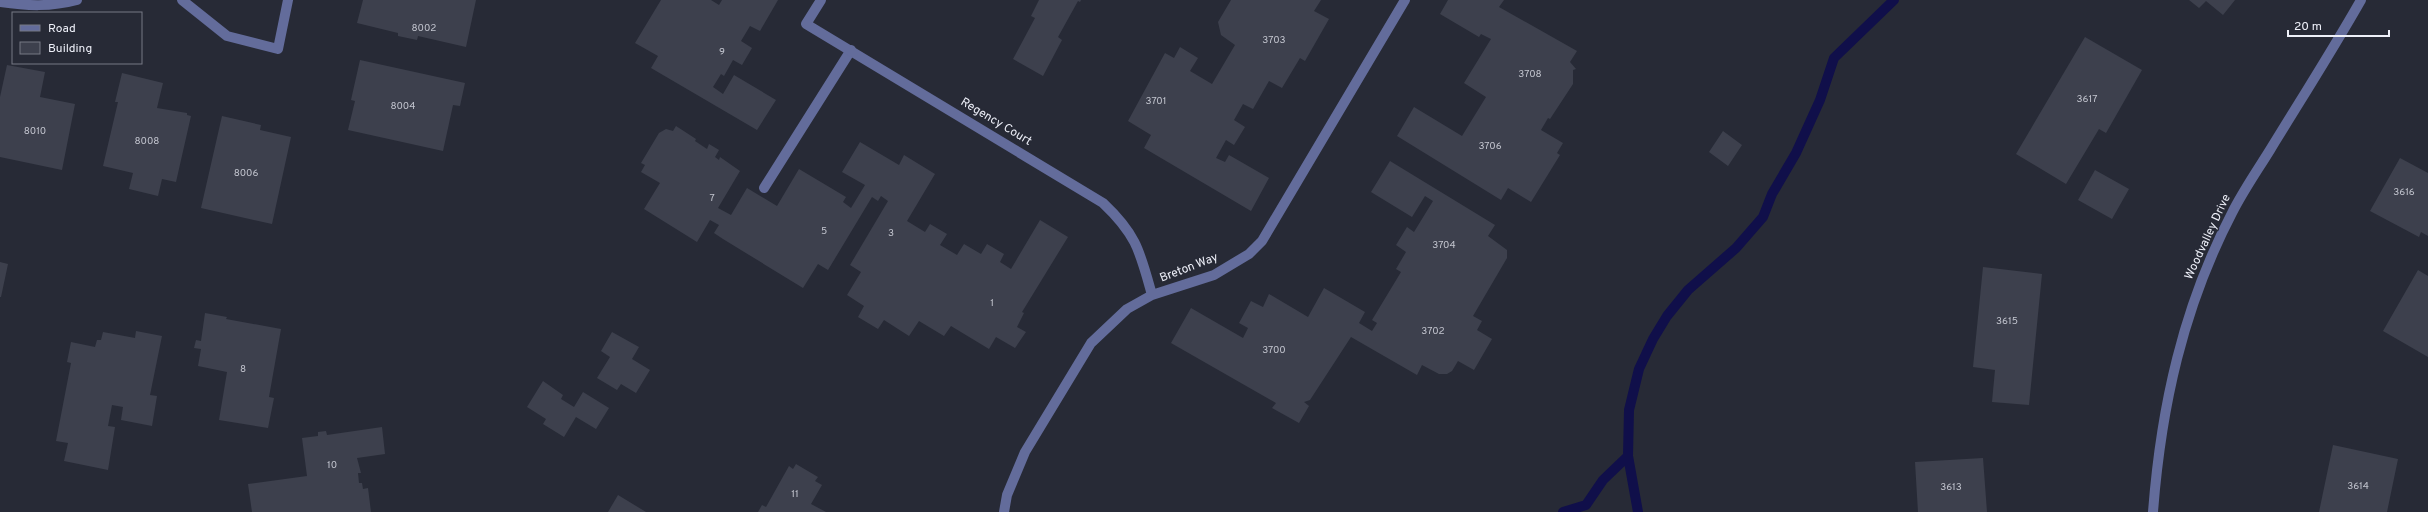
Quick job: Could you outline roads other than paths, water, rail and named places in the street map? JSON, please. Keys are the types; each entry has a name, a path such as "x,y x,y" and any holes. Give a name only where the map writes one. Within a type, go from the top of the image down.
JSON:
{"street":[{"path":"0,2 24,6 55,6 77,0"},
{"path":"182,0 227,36 278,48 288,0"},
{"name":"Regency Court","path":"820,0 806,24 1103,203 1123,222 1138,247 1152,295"},
{"name":"Breton Way","path":"1004,512 1007,495 1026,452 1091,343 1127,309 1152,295 1214,275 1249,254 1262,241 1405,0"},
{"name":"Woodvalley Drive","path":"2153,512 2157,462 2167,399 2179,347 2193,302 2212,254 2233,211 2360,0"},
{"path":"764,188 851,50"}],"waterway":[{"path":"1638,512 1628,456 1629,410 1639,369 1653,339 1667,316 1688,290 1736,248 1763,217 1772,194 1796,153 1820,100 1834,58 1894,0"},
{"path":"1563,512 1586,505 1603,480 1628,456"}]}
